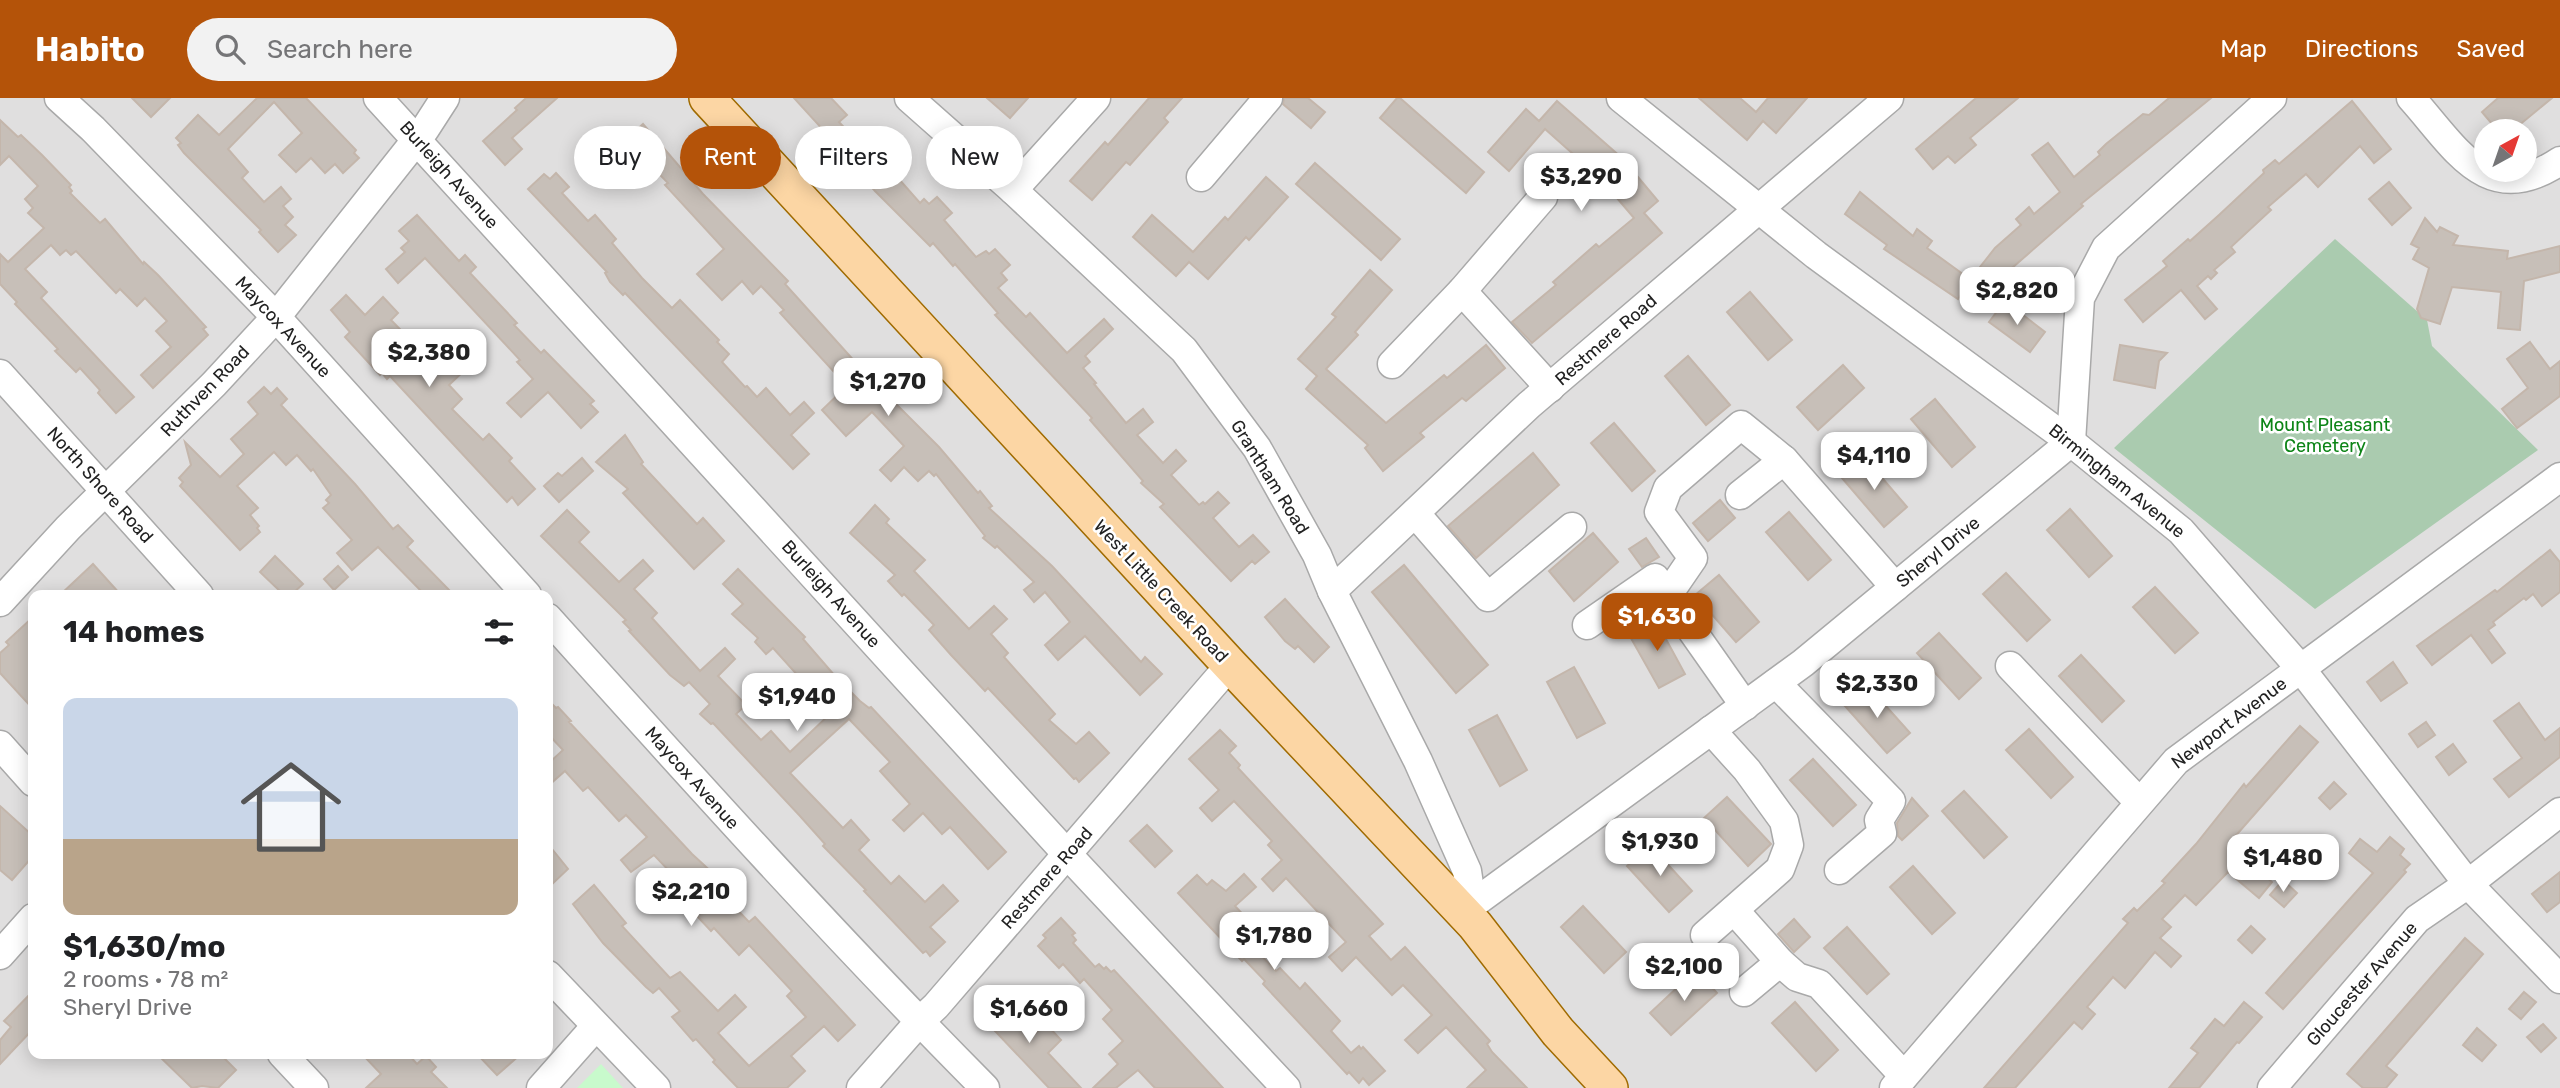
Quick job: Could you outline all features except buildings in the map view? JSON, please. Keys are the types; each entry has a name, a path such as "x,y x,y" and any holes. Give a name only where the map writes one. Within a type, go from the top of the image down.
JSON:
{"main road":[{"name":"West Little Creek Road","path":"707,98 1230,665 1462,912 1558,1032 1610,1088"}],"street":[{"name":"Maycox Avenue","path":"59,98 93,128 276,317 522,590"},
{"name":"Burleigh Avenue","path":"378,98 1068,854 1286,1088"},
{"name":"Ruthven Road","path":"0,602 68,527 214,384 276,317 416,140 445,98"},
{"name":"Grantham Road","path":"909,98 1013,190 1184,351 1256,448 1317,555 1332,592 1418,761 1467,871 1470,891 1462,912"},
{"path":"1013,190 1096,98"},
{"name":"Birmingham Avenue","path":"1621,98 1816,255 2071,442 2181,531 2301,668 2468,884 2560,979"},
{"name":"Restmere Road","path":"1332,592 1550,388 1889,98"},
{"path":"2071,442 2080,298 2106,248 2272,98"},
{"path":"2412,98 2466,159 2478,170 2492,176 2507,180 2525,178 2545,171 2560,160"},
{"path":"1201,177 1257,102"},
{"path":"1392,364 1462,291 1543,197"},
{"path":"1462,291 1550,388"},
{"name":"North Shore Road","path":"0,374 194,590"},
{"path":"1667,596 1693,558 1659,512 1668,488 1741,425 1784,460 1895,587"},
{"name":"Sheryl Drive","path":"1462,912 1745,706 2071,442"},
{"path":"1740,495 1784,460"},
{"name":"Newport Avenue","path":"1899,1082 2176,761 2560,477"},
{"path":"1415,513 1488,597 1572,527"},
{"path":"1587,625 1655,578 1745,706"},
{"name":"Maycox Avenue","path":"553,624 764,858 985,1088"},
{"name":"Restmere Road","path":"861,1088 936,1006 1230,665"},
{"path":"2010,666 2139,802"},
{"path":"1776,682 1891,801 1879,820 1882,833 1839,870"},
{"path":"1705,935 1780,869 1789,845 1784,821 1747,770 1711,730"},
{"path":"0,746 28,777"},
{"name":"Gloucester Avenue","path":"2272,1088 2417,919 2468,884 2560,812"},
{"path":"1734,910 1780,962 1797,977 1819,984 1899,1082"},
{"path":"0,955 28,924"},
{"path":"1744,992 1780,962"},
{"path":"553,980 656,1088"},
{"path":"541,1088 596,1026"},
{"path":"287,1059 314,1088"}],"shaded area":[{"path":"0,98 2560,98 2560,1088 0,1088"}],"green space":[{"name":"Mount Pleasant Cemetery","path":"2335,239 2427,320 2432,346 2538,450 2315,609 2114,448"},
{"path":"601,1064 623,1088 577,1088"}]}
